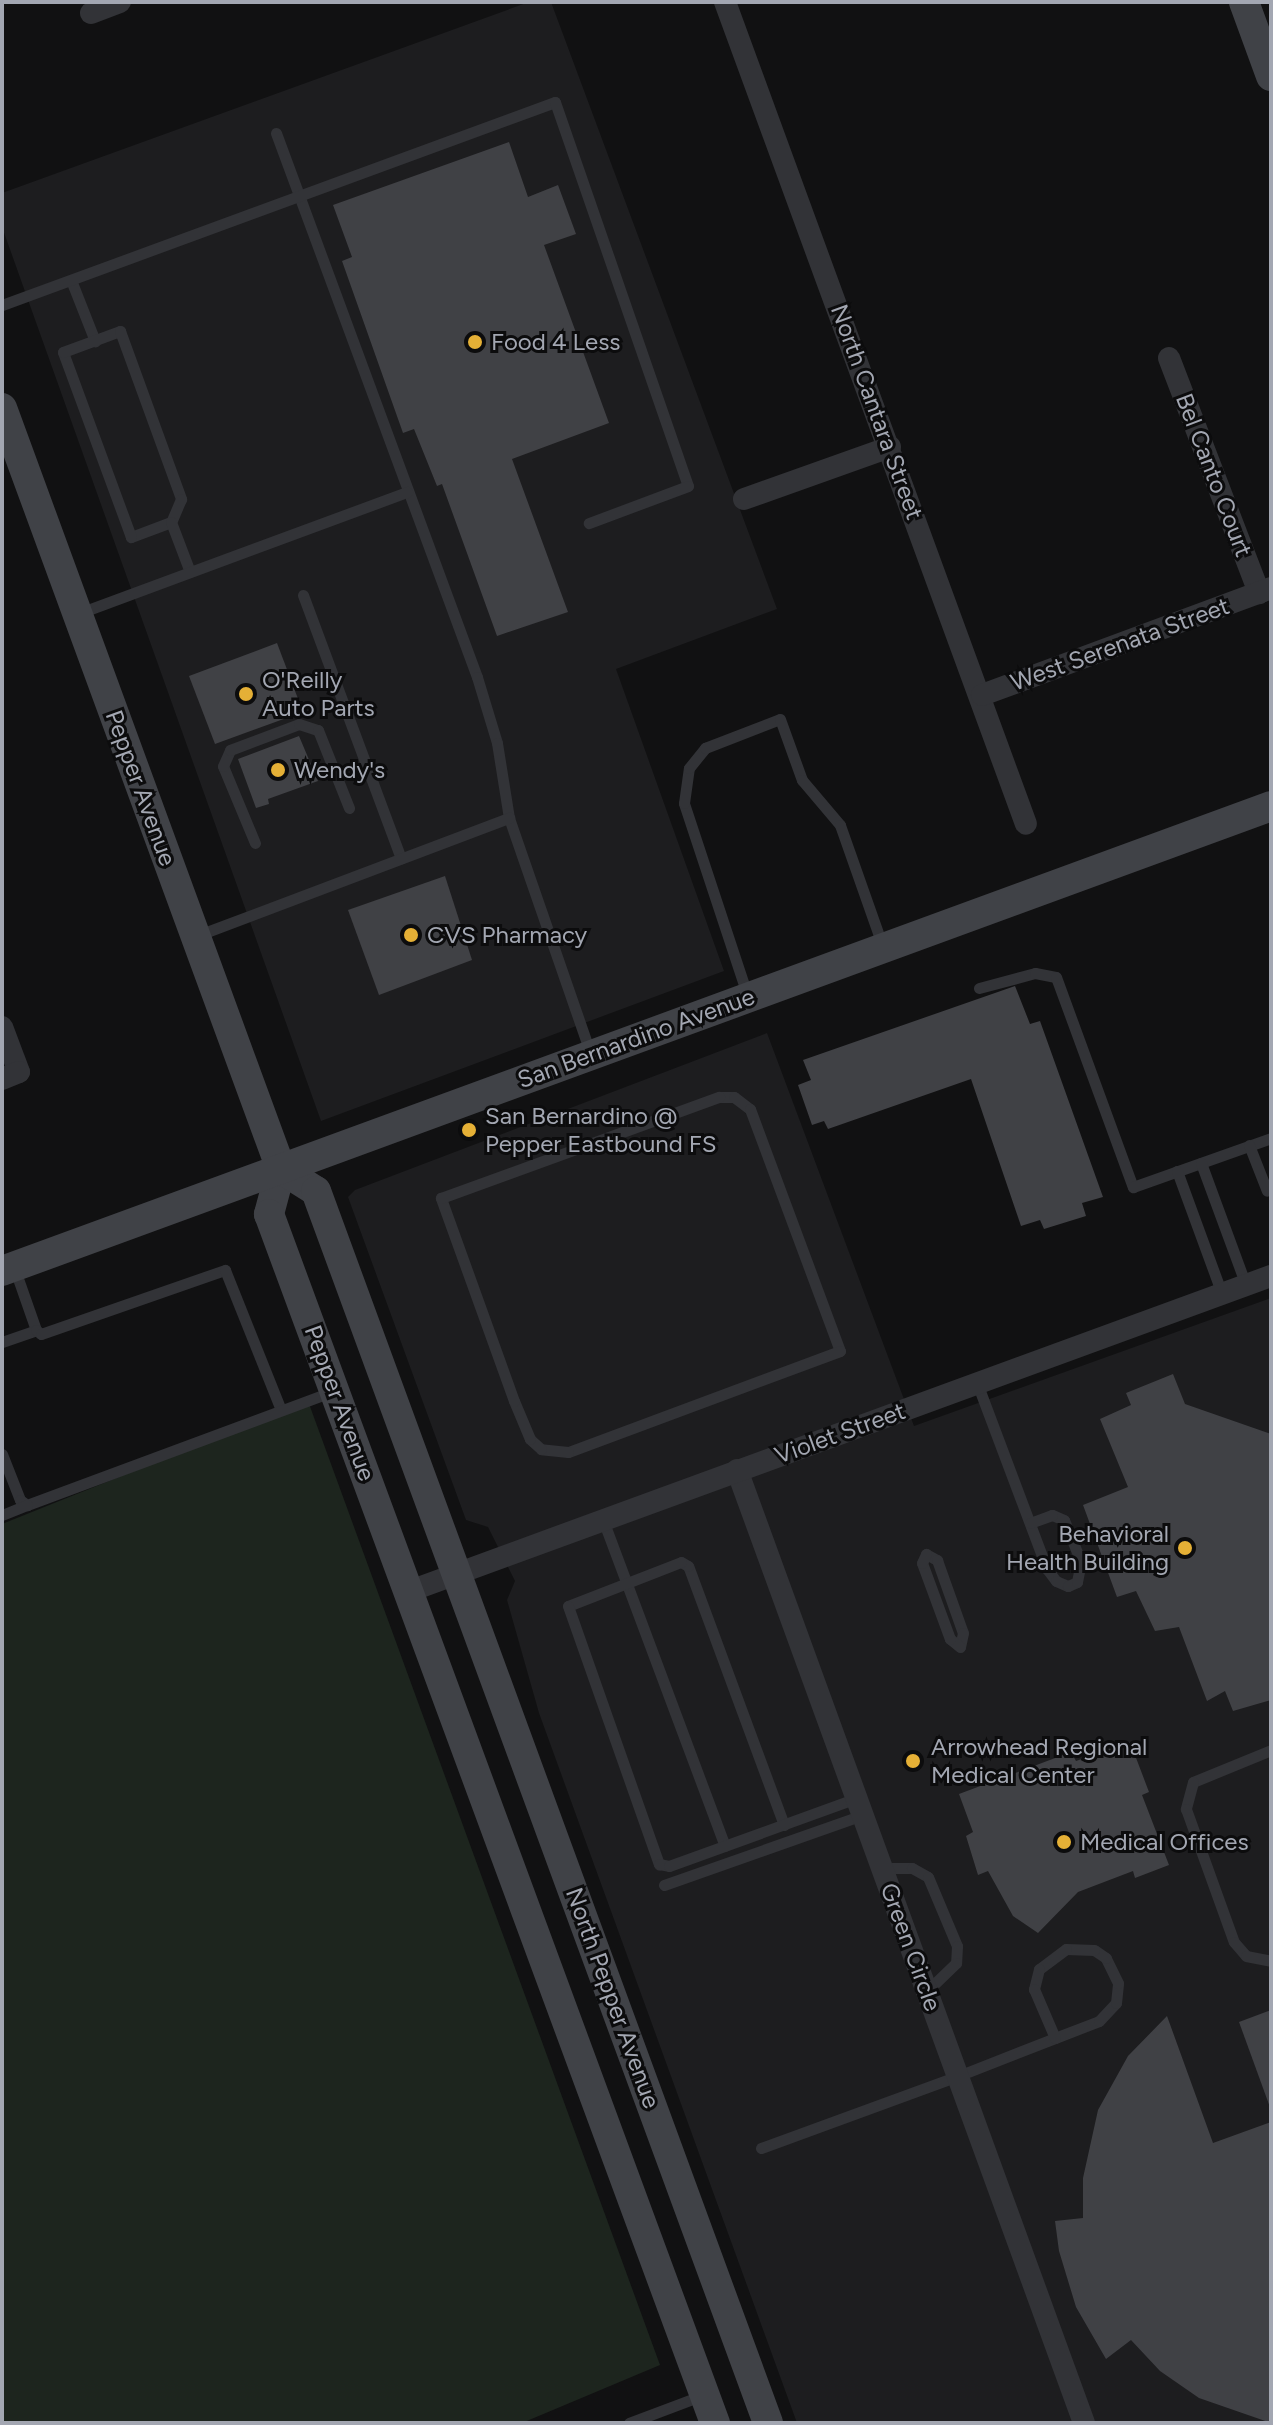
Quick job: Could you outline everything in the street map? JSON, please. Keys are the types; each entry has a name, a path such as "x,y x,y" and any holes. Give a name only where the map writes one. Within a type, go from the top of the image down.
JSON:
{"main road":[{"path":"1244,2 1271,76"},
{"name":"Pepper Avenue","path":"2,408 281,1169 269,1214 410,1591"},
{"name":"San Bernardino Avenue","path":"8,1268 1271,806"},
{"path":"281,1169 316,1191 458,1573"},
{"name":"North Pepper Avenue","path":"458,1573 768,2423"},
{"path":"410,1591 715,2423"}],"street":[{"path":"91,13 120,2"},
{"name":"North Cantara Street","path":"725,2 982,695 1026,824"},
{"name":"Bel Canto Court","path":"1169,358 1265,590"},
{"path":"744,499 890,447"},
{"name":"West Serenata Street","path":"982,695 1265,590"},
{"path":"2,1027 19,1072 2,1079"},
{"name":"Violet Street","path":"410,1591 1271,1276"},
{"name":"Green Circle","path":"737,1470 1084,2423"}],"lane":[{"path":"2,305 555,102 688,486 589,523"},
{"path":"276,133 477,677 497,743 509,818 591,1055"},
{"path":"71,280 95,341"},
{"path":"171,522 131,537 63,352 120,331 181,499 171,522 190,572"},
{"path":"77,614 407,492"},
{"path":"303,595 401,858"},
{"path":"748,998 684,803 689,768 705,748 780,719 802,780 840,825 883,948"},
{"path":"255,843 223,766 230,750 272,734 299,724 318,730 349,808"},
{"path":"196,937 509,818"},
{"path":"979,988 1035,973 1056,977 1133,1187 1271,1138"},
{"path":"719,1097 743,1102 750,1109 840,1351 568,1452 541,1449 530,1439 514,1401 441,1198 571,1150 719,1097"},
{"path":"1249,1145 1267,1191"},
{"path":"1201,1163 1246,1285"},
{"path":"1177,1171 1222,1294"},
{"path":"8,1268 36,1330 41,1334 225,1270 281,1410"},
{"path":"2,1342 36,1330"},
{"path":"977,1383 1030,1523 1056,1581 1068,1586 1077,1582 1081,1562 1064,1520 1052,1515 1030,1523"},
{"path":"2,1515 335,1391"},
{"path":"2,1454 20,1500 27,1505"},
{"path":"603,1520 725,1846"},
{"path":"926,1554 937,1560 963,1633 960,1647 945,1627 922,1563 926,1554"},
{"path":"784,1825 688,1566 681,1562 568,1606 651,1855 669,1866 784,1825 860,1807"},
{"path":"1271,1750 1193,1782 1186,1809 1234,1942 1246,1956 1271,1961"},
{"path":"664,1885 860,1807"},
{"path":"882,1868 912,1868 928,1877 957,1946 956,1963 927,1991"},
{"path":"761,2148 958,2076 1099,2021 1116,2003 1113,1970 1094,1950 1066,1949 1039,1969 1034,1989 1055,2038"},
{"path":"633,2422 704,2395"}],"shaded area":[{"path":"529,2 551,2 777,609 616,669 724,971 321,1121 2,227 2,193"},
{"name":"Arrowhead Regional Medical Center","path":"767,1033 914,1426 1271,1298 1271,2423 797,2423 539,1713 507,1600 515,1581 488,1527 466,1520 348,1197 355,1190"},
{"path":"308,1401 660,2365 522,2423 2,2423 2,1524"}],"building":[{"name":"Food 4 Less","path":"509,142 528,197 558,185 576,234 544,245 609,423 512,459 568,612 497,636 442,484 437,486 414,429 403,433 342,261 352,257 333,205"},
{"name":"O'Reilly Auto Parts","path":"277,643 303,712 215,744 189,676"},
{"name":"Wendy's","path":"299,736 318,781 268,799 269,804 256,808 238,759"},
{"name":"CVS Pharmacy","path":"445,876 472,960 379,995 348,910"},
{"path":"1015,986 1030,1024 1040,1021 1103,1197 1082,1203 1086,1216 1044,1229 1040,1220 1021,1226 971,1079 828,1129 824,1121 812,1125 798,1085 811,1080 803,1060"},
{"name":"Behavioral Health Building","path":"1173,1374 1185,1404 1271,1434 1271,1700 1233,1711 1225,1691 1207,1701 1179,1627 1155,1631 1136,1591 1117,1597 1083,1505 1128,1487 1100,1419 1131,1405 1126,1393"},
{"name":"Medical Offices","path":"1130,1742 1149,1792 1142,1795 1169,1865 1135,1878 1133,1871 1078,1892 1038,1933 1013,1916 988,1871 978,1875 966,1836 973,1832 959,1794 1071,1752 1076,1761"},
{"path":"1271,2010 1271,2110 1239,2022"},
{"path":"1167,2016 1213,2143 1271,2122 1271,2423 1199,2398 1160,2371 1131,2340 1106,2359 1076,2307 1059,2251 1055,2221 1083,2218 1083,2178 1098,2110 1128,2056"}],"place":[{"name":"Food 4 Less","path":"475,342"},
{"name":"O'Reilly Auto Parts","path":"246,694"},
{"name":"Wendy's","path":"278,770"},
{"name":"CVS Pharmacy","path":"411,935"},
{"name":"San Bernardino @ Pepper Eastbound FS","path":"469,1130"},
{"name":"Behavioral Health Building","path":"1185,1548"},
{"name":"Arrowhead Regional Medical Center","path":"913,1761"},
{"name":"Medical Offices","path":"1064,1842"}]}
